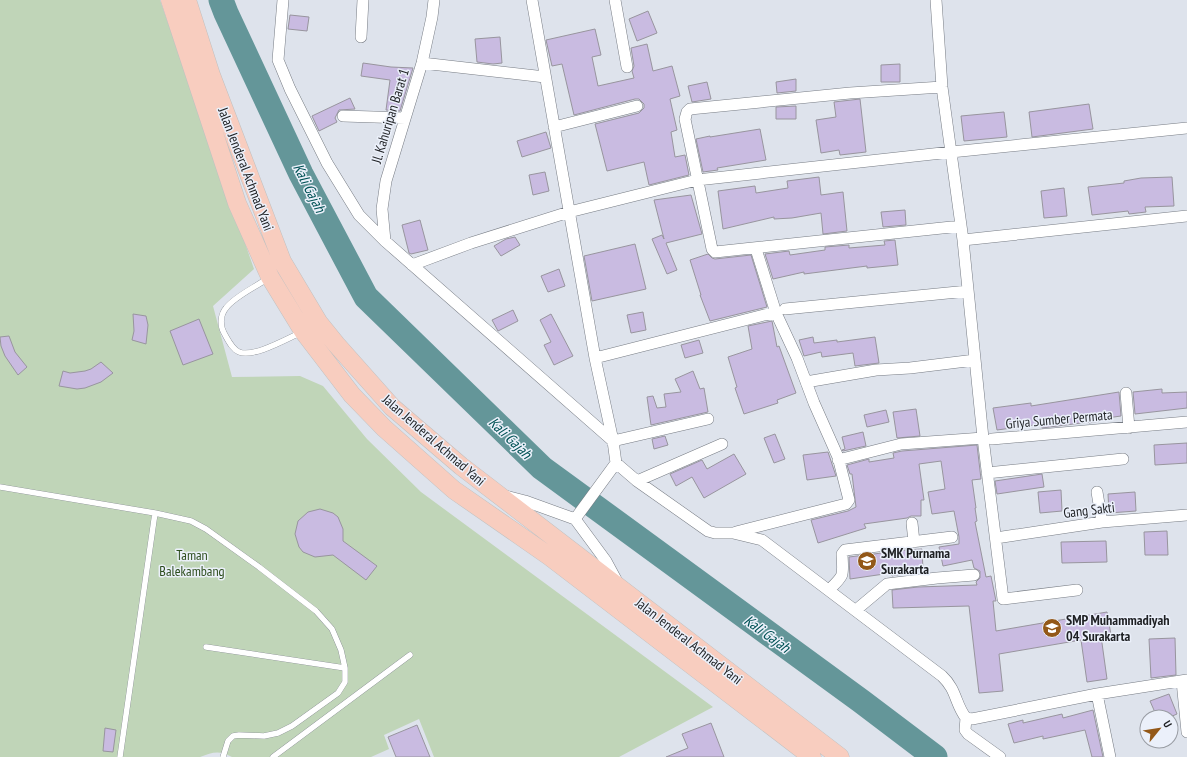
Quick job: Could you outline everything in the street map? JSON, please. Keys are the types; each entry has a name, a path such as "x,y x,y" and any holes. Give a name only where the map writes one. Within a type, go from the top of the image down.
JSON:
{"main road":[{"name":"Jalan Jenderal Achmad Yani","path":"170,0 237,203 270,277 311,327 336,344 392,407 461,466 627,600 812,757"},
{"name":"Jalan Jenderal Achmad Yani","path":"187,0 210,75 282,261 311,327 352,394 384,428 454,490 550,556 627,600 840,757"}],"street":[{"path":"283,0 278,60 290,89 326,163 359,215 385,241 613,441"},
{"path":"362,37 363,0"},
{"name":"Jl. Kahuripan Barat 1","path":"385,241 382,219 382,199 389,168 422,63 432,17 434,0"},
{"path":"532,0 595,358 613,441 616,463 637,481 708,531 715,533 733,533 762,540 856,610 947,681 952,688 962,713 966,718 972,719 1097,694 1185,680 1187,732"},
{"path":"615,0 627,67"},
{"path":"936,0 942,86 963,240 975,360 987,439 987,473 1003,599 1077,590"},
{"path":"422,63 545,77"},
{"path":"942,86 850,93 690,109 687,112 685,119 712,249 715,252 719,253 961,226"},
{"path":"554,127 637,106"},
{"path":"343,116 405,118"},
{"path":"412,265 471,243 569,212 697,180 1187,128"},
{"path":"963,240 1187,216"},
{"path":"733,533 846,504 850,500 838,460 806,382 781,311 756,249"},
{"path":"595,358 781,311 968,291"},
{"path":"806,382 876,370 910,368 975,360"},
{"name":"Griya Sumber Permata","path":"1126,393 1129,428"},
{"path":"613,441 708,418"},
{"name":"Griya Sumber Permata","path":"838,460 901,444 987,439 1187,422"},
{"path":"637,481 722,444"},
{"path":"987,473 1123,459"},
{"path":"578,516 616,463"},
{"path":"1098,492 1102,522"},
{"path":"499,496 512,497 578,516 614,573 627,600"},
{"name":"Gang Sakti","path":"996,538 1102,522 1187,515"},
{"path":"912,523 914,542"},
{"path":"829,590 842,578 842,554 845,550 952,537"},
{"path":"856,610 887,584 974,575"},
{"path":"1097,694 1110,757"},
{"path":"966,718 965,726 968,734 1000,757"}],"lane":[{"path":"270,277 240,296 226,307 221,316 222,329 231,346 238,352 246,354 257,351 311,327"},
{"path":"0,487 155,513 191,521 206,529 316,610 332,630 341,650 345,668 345,682 338,693 292,726 278,733 264,736 233,736 228,741 223,757"},
{"path":"120,757 155,513"},
{"path":"206,647 345,668"},
{"path":"273,757 410,655"}],"green space":[{"name":"Taman Balekambang","path":"0,0 160,0 254,269 213,306 232,377 300,376 323,386 367,439 421,492 713,707 619,757 434,757 419,719 384,735 389,749 371,757 232,757 216,752 200,757 0,757"}],"building":[{"path":"648,11 657,33 637,41 629,19"},
{"path":"290,15 309,17 307,31 288,29"},
{"path":"595,29 601,55 592,57 598,86 634,78 632,71 634,66 631,48 647,44 653,71 672,66 680,96 670,99 677,130 671,132 675,157 685,155 689,175 649,185 644,162 607,171 595,124 639,113 644,108 644,104 639,99 635,99 574,115 562,64 552,66 546,40"},
{"path":"500,37 502,63 493,64 477,62 475,39"},
{"path":"363,63 413,68 400,111 386,110 390,80 361,76"},
{"path":"900,64 900,82 881,82 881,65"},
{"path":"796,79 796,91 777,93 776,82"},
{"path":"707,82 711,99 692,102 688,86"},
{"path":"350,98 355,109 339,110 335,118 337,122 319,131 312,116"},
{"path":"860,99 866,152 840,155 839,150 821,153 816,120 836,117 834,102"},
{"path":"1089,104 1093,129 1032,137 1029,112"},
{"path":"796,106 796,119 776,119 776,107"},
{"path":"1004,112 1007,137 964,141 961,116"},
{"path":"760,129 766,160 717,168 718,170 703,172 696,139"},
{"path":"546,132 551,148 522,157 517,141"},
{"path":"545,172 549,191 533,195 529,175"},
{"path":"819,177 821,195 843,192 847,231 823,234 821,213 792,218 774,219 774,217 723,229 718,191 755,186 756,193 788,188 787,181"},
{"path":"1172,177 1174,206 1145,207 1146,212 1129,214 1128,211 1092,215 1088,187 1124,183 1124,181 1141,178"},
{"path":"1064,188 1067,216 1044,218 1041,191"},
{"path":"691,195 702,234 666,243 677,270 667,274 652,239 662,235 664,239 654,200"},
{"path":"905,210 906,225 883,227 881,212"},
{"path":"420,220 428,250 411,254 409,253 402,225"},
{"path":"515,237 520,245 501,256 494,246 506,239"},
{"path":"895,240 898,265 867,268 867,266 804,274 804,272 773,279 765,254 789,251 790,255 825,250 825,247 849,245 849,248 885,245 884,241"},
{"path":"635,244 646,289 592,301 584,256"},
{"path":"708,254 715,259 751,255 767,307 710,321 700,295 690,260"},
{"path":"559,269 565,286 548,292 541,276"},
{"path":"513,310 518,321 498,331 492,320"},
{"path":"643,312 646,330 631,333 627,315"},
{"path":"133,314 146,316 148,325 146,344 132,340 134,331"},
{"path":"551,314 573,356 554,365 544,345 551,342 540,320"},
{"path":"199,319 213,354 183,365 170,331"},
{"path":"772,321 777,347 779,346 796,393 777,400 778,403 744,414 735,388 737,387 728,357 752,349 748,326"},
{"path":"9,336 15,352 27,367 18,375 5,356 1,346 0,337"},
{"path":"813,337 814,343 837,340 837,342 875,337 879,363 855,366 853,353 822,357 821,352 804,356 799,340"},
{"path":"699,340 703,353 685,358 681,345"},
{"path":"101,362 113,373 101,382 85,388 77,389 59,386 63,371 70,373 85,371"},
{"path":"693,371 700,389 704,388 708,412 651,425 647,397 653,396 657,408 666,407 664,394 681,392 675,379"},
{"path":"1162,389 1162,393 1187,392 1187,408 1135,414 1133,392"},
{"path":"1119,392 1121,416 1100,419 1100,421 1089,423 1042,428 1042,424 997,430 993,408 1031,403 1031,406"},
{"path":"916,409 920,436 897,438 893,412"},
{"path":"886,410 889,422 867,427 864,415"},
{"path":"863,432 866,446 842,450 845,449 842,437"},
{"path":"775,434 785,459 774,463 764,438"},
{"path":"665,436 668,445 654,449 652,439"},
{"path":"1187,443 1187,463 1155,465 1154,445"},
{"path":"977,445 981,479 972,480 977,521 975,522 986,577 991,576 996,601 993,601 996,631 1107,612 1111,635 1101,636 1107,679 1087,682 1081,640 999,654 1003,691 979,693 969,606 893,608 892,590 918,587 977,585 976,582 980,578 980,571 974,568 972,560 943,566 939,547 959,544 959,537 954,511 932,514 928,492 945,489 941,461 919,464 924,500 921,500 921,516 911,516 907,518 864,524 866,528 818,543 811,520 848,511 856,507 852,474 850,474 847,465 869,459 869,462 894,458 893,453 902,451"},
{"path":"828,452 836,476 807,480 803,455"},
{"path":"734,454 746,474 704,498 692,477 676,486 670,474 702,460 707,469"},
{"path":"1042,474 1044,487 997,494 995,481"},
{"path":"1061,490 1062,511 1040,513 1038,492"},
{"path":"1135,492 1136,511 1109,513 1108,494"},
{"path":"320,509 333,513 338,517 343,529 343,541 377,566 366,580 333,555 315,557 303,552 299,547 295,534 298,521 308,512"},
{"path":"1167,531 1168,555 1145,555 1144,532"},
{"path":"1106,541 1107,562 1062,563 1061,542"},
{"path":"922,549 923,570 892,576 891,573 850,579 849,557"},
{"path":"1175,638 1176,675 1151,678 1149,639"},
{"path":"1169,694 1175,709 1154,709 1150,701"},
{"path":"1093,710 1103,757 1092,757 1085,730 1043,739 1043,736 1014,743 1008,724 1023,720 1023,723 1062,714 1063,718"},
{"path":"711,723 724,757 666,757 688,748 682,734"},
{"path":"417,725 430,757 396,757 388,737"},
{"path":"105,728 116,730 113,752 103,751"}],"waterway":[{"name":"Kali Gajah","path":"221,0 301,174 366,297 542,468 861,701 935,757"}],"place":[{"name":"SMK Purnama Surakarta","path":"867,561"},
{"name":"SMP Muhammadiyah 04 Surakarta","path":"1052,628"}]}
